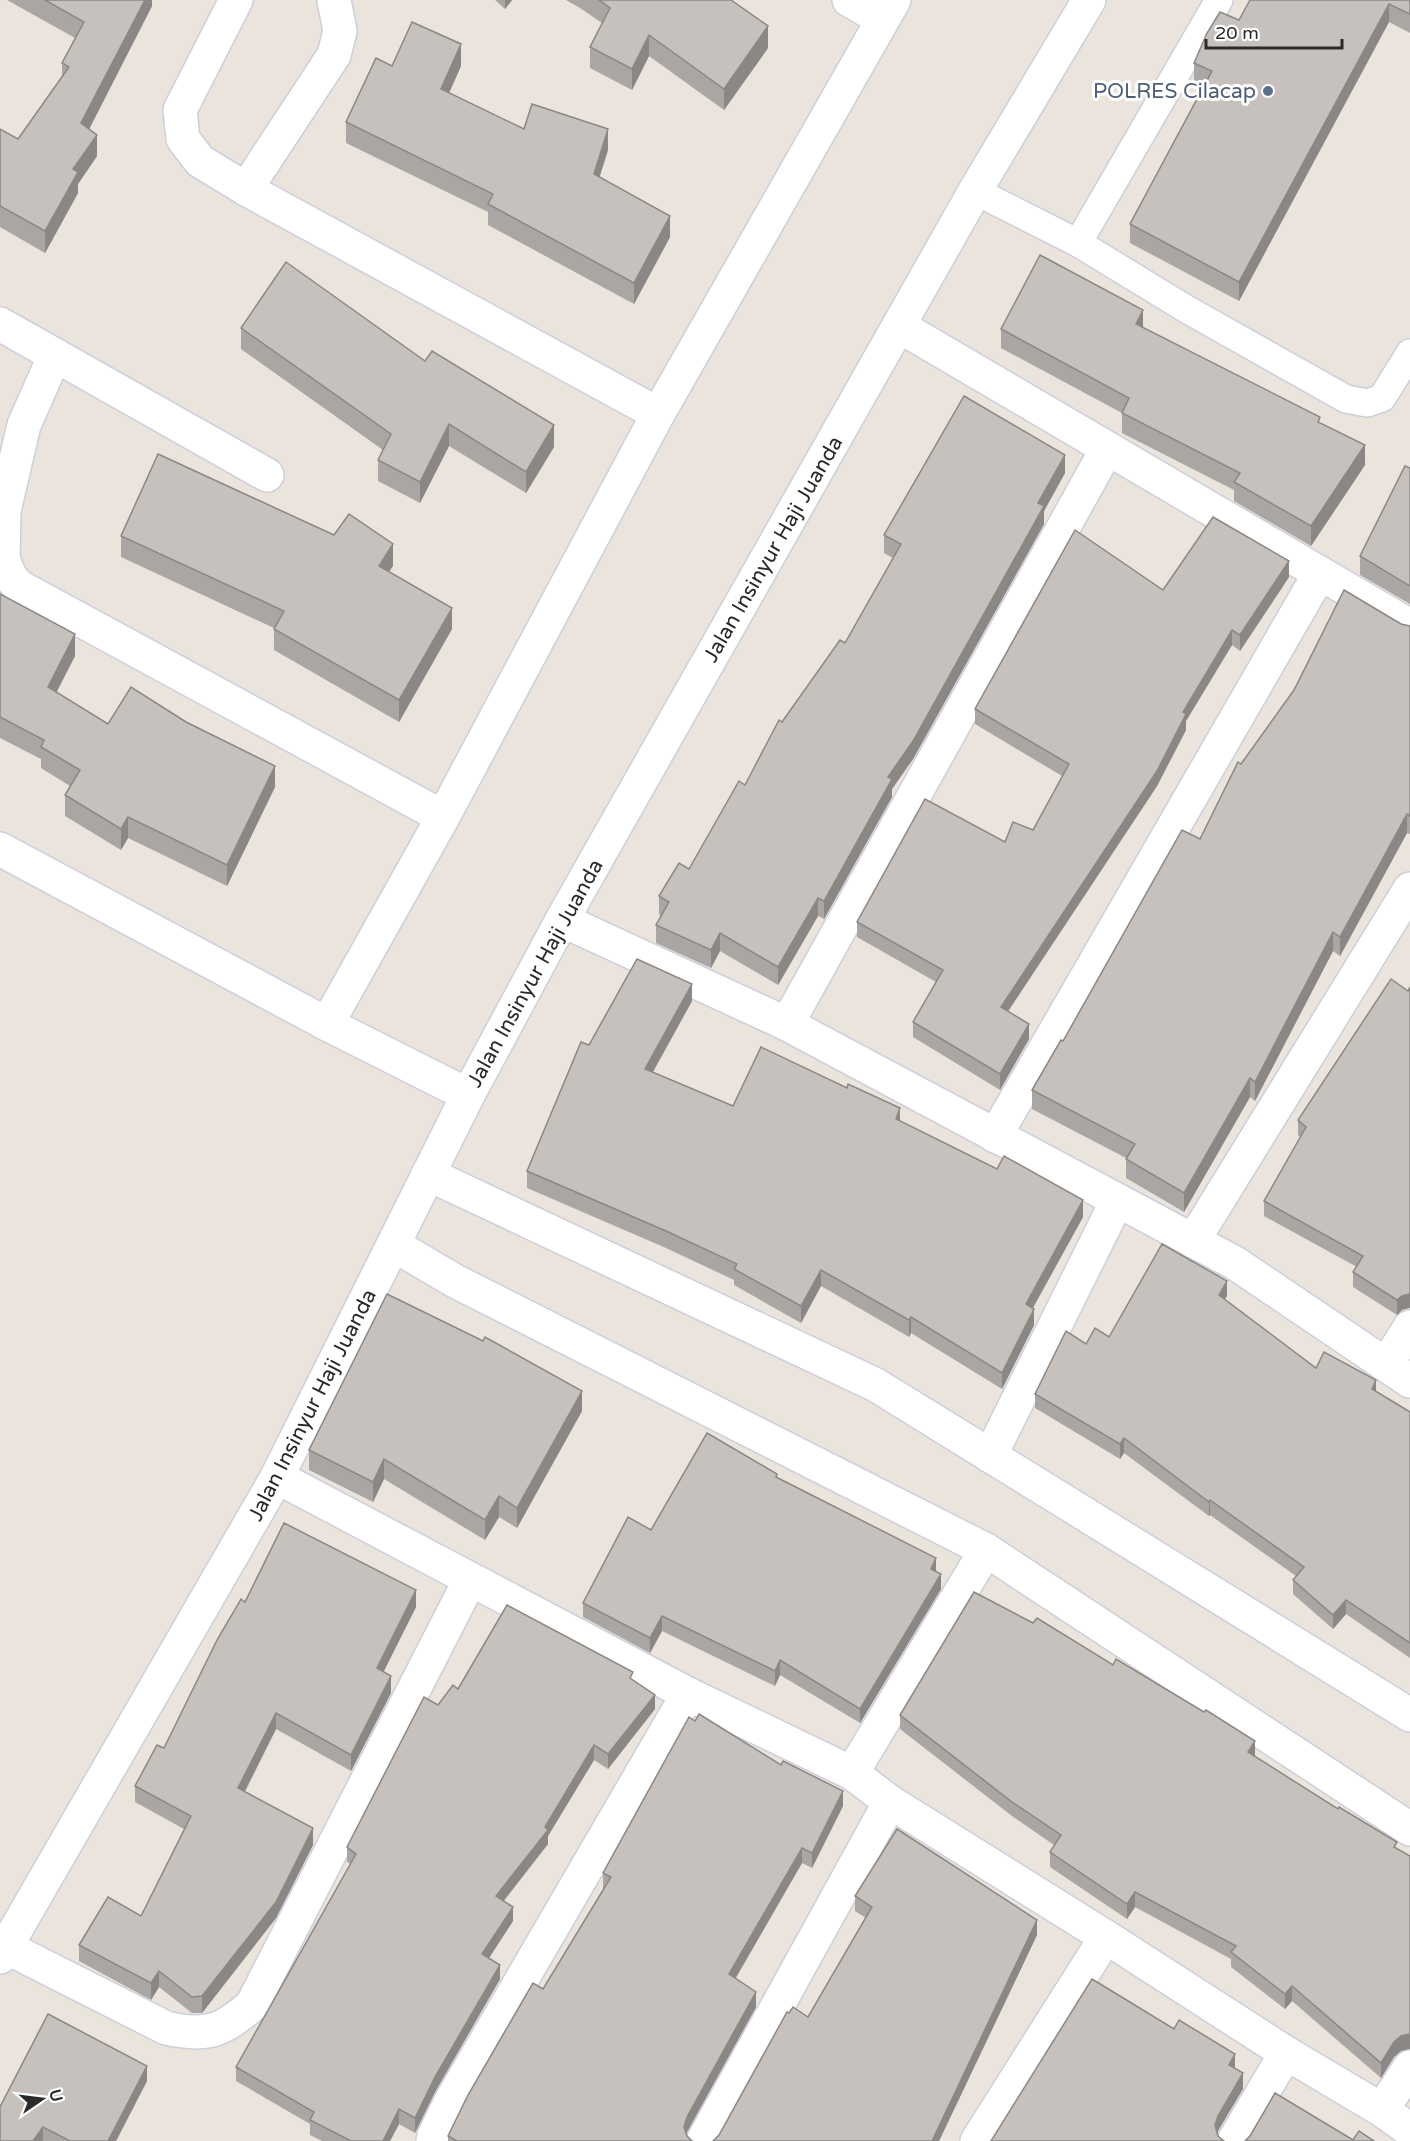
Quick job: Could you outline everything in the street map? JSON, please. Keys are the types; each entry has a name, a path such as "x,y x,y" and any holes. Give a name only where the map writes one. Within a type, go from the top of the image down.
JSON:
{"street":[{"path":"236,0 180,110 183,139 200,161 246,189 658,414"},
{"path":"246,189 334,55 340,32 334,0"},
{"path":"327,1024 443,817 658,414 888,10 849,0"},
{"name":"Jalan Insinyur Haji Juanda","path":"3,1952 277,1477 468,1095 562,920 975,191 1089,0"},
{"path":"0,324 267,475"},
{"path":"899,327 1410,626"},
{"path":"56,355 24,425 4,511 3,559 10,576 18,586 443,817"},
{"path":"787,1024 1107,449"},
{"path":"995,1136 1320,573"},
{"path":"0,849 327,1024 468,1095"},
{"path":"1193,1241 1410,889"},
{"path":"562,920 787,1024 1235,1263 1398,1373 1410,1327"},
{"path":"428,1174 876,1385 1410,1715"},
{"path":"990,1456 1117,1201"},
{"path":"394,1245 455,1281 986,1550 1410,1829"},
{"path":"277,1477 687,1694 852,1773 890,1802 1286,2053 1382,2110 1410,2130"},
{"path":"852,1773 986,1550"},
{"path":"3,1952 166,2028 192,2034 233,2022 252,2005 470,1580"},
{"path":"433,2141 451,2101 687,1694"},
{"path":"703,2141 890,1802"},
{"path":"977,2141 1106,1937"},
{"path":"1234,2141 1286,2053"},
{"path":"1382,2110 1410,2067"}],"lane":[{"path":"1078,243 1218,0"},
{"path":"975,191 1078,243 1198,316 1346,399 1367,403 1382,398 1410,353"}],"building":[{"path":"45,0 145,0 81,123 97,135 73,169 78,172 45,231 0,206 0,129 18,139 69,67 62,63 84,22"},
{"path":"599,0 731,0 768,26 724,89 649,35 632,69 590,47 610,8"},
{"path":"1250,0 1410,0 1410,14 1389,4 1239,282 1130,224 1212,71 1194,63 1207,33 1220,12 1239,20"},
{"path":"412,22 461,44 441,89 524,129 532,104 608,129 594,174 670,216 634,283 488,204 493,194 346,122 376,58 392,66"},
{"path":"1040,255 1143,310 1136,324 1320,417 1318,422 1365,445 1311,526 1234,482 1240,473 1122,413 1129,398 1001,329"},
{"path":"286,262 425,361 432,351 554,425 526,472 449,424 420,482 378,460 391,434 241,328"},
{"path":"964,396 1065,455 1038,503 1044,506 913,741 888,777 892,779 824,901 818,898 778,967 720,933 711,950 656,925 669,902 659,896 679,863 689,869 739,781 745,785 779,720 782,722 840,640 845,643 901,544 884,535"},
{"path":"158,454 334,535 349,514 393,544 379,566 452,608 399,700 274,629 284,611 121,536"},
{"path":"1405,466 1410,468 1410,586 1360,556"},
{"path":"1213,517 1289,561 1240,635 1232,630 1183,712 1186,714 1157,771 1001,1007 1029,1024 1000,1074 913,1022 943,970 857,922 925,799 1005,842 1013,822 1033,830 1069,764 975,709 1075,530 1163,590"},
{"path":"1344,590 1401,624 1410,626 1410,816 1407,814 1340,937 1333,932 1255,1082 1250,1078 1184,1193 1126,1159 1135,1144 1032,1090 1061,1040 1063,1041 1182,830 1200,839 1238,762 1241,764 1294,690"},
{"path":"0,594 75,634 48,687 108,724 131,687 186,722 275,766 227,865 128,817 121,829 65,795 80,770 41,747 44,740 0,717"},
{"path":"637,959 692,984 645,1069 733,1106 761,1047 847,1088 848,1084 900,1108 896,1119 997,1169 1004,1156 1083,1200 1026,1304 1034,1309 1002,1373 911,1317 909,1320 821,1270 801,1306 734,1269 737,1264 527,1171 581,1042 589,1045"},
{"path":"1391,979 1408,991 1410,987 1410,1294 1397,1300 1353,1272 1363,1256 1264,1201 1306,1127 1298,1120"},
{"path":"1162,1244 1227,1281 1219,1295 1316,1368 1324,1352 1376,1380 1372,1389 1410,1412 1410,1643 1346,1600 1333,1615 1293,1580 1304,1567 1210,1500 1209,1502 1124,1438 1120,1444 1035,1394 1066,1331 1086,1344 1095,1328 1109,1337"},
{"path":"387,1294 483,1341 485,1337 582,1391 517,1508 499,1496 485,1520 384,1459 373,1482 309,1450"},
{"path":"707,1433 777,1474 776,1477 936,1558 931,1569 941,1574 860,1709 780,1660 775,1671 662,1616 650,1638 583,1603 628,1517 651,1530"},
{"path":"284,1523 416,1590 377,1668 391,1676 351,1755 276,1713 238,1788 313,1828 276,1902 202,1996 192,1997 159,1971 151,1983 79,1945 108,1897 141,1916 191,1816 135,1786 157,1745 164,1748 217,1640 241,1599 245,1602"},
{"path":"974,1592 1033,1623 1037,1618 1113,1665 1116,1659 1204,1712 1206,1710 1255,1741 1248,1752 1338,1809 1339,1807 1397,1842 1394,1847 1410,1856 1410,2034 1401,2036 1394,2042 1381,2063 1292,1986 1285,1994 1231,1952 1236,1946 1135,1892 1127,1904 1050,1852 1061,1835 1012,1802 900,1715"},
{"path":"507,1605 633,1672 630,1678 655,1695 608,1754 594,1745 545,1827 548,1830 496,1896 513,1907 482,1954 500,1965 435,2077 415,2118 399,2109 383,2141 351,2141 310,2120 314,2112 236,2067 356,1854 347,1847 424,1697 438,1705 453,1685 458,1689"},
{"path":"699,1714 781,1765 783,1761 843,1791 812,1853 802,1848 729,1974 756,1992 687,2117 684,2127 687,2136 692,2141 457,2141 448,2136 468,2095 533,1983 543,1989 611,1877 603,1873 689,1717 695,1721"},
{"path":"897,1829 1037,1920 932,2141 713,2141 719,2135 787,2012 789,2013 793,2007 808,2017 872,1907 855,1896"},
{"path":"1092,1979 1174,2029 1179,2020 1235,2054 1229,2065 1243,2073 1215,2125 1218,2136 1224,2141 991,2141"},
{"path":"48,2014 147,2066 108,2141 70,2141 43,2127 33,2141 0,2141 0,2107"},
{"path":"1275,2093 1353,2140 1359,2131 1374,2141 1245,2141"}],"place":[{"name":"POLRES Cilacap","path":"1268,91"}]}
